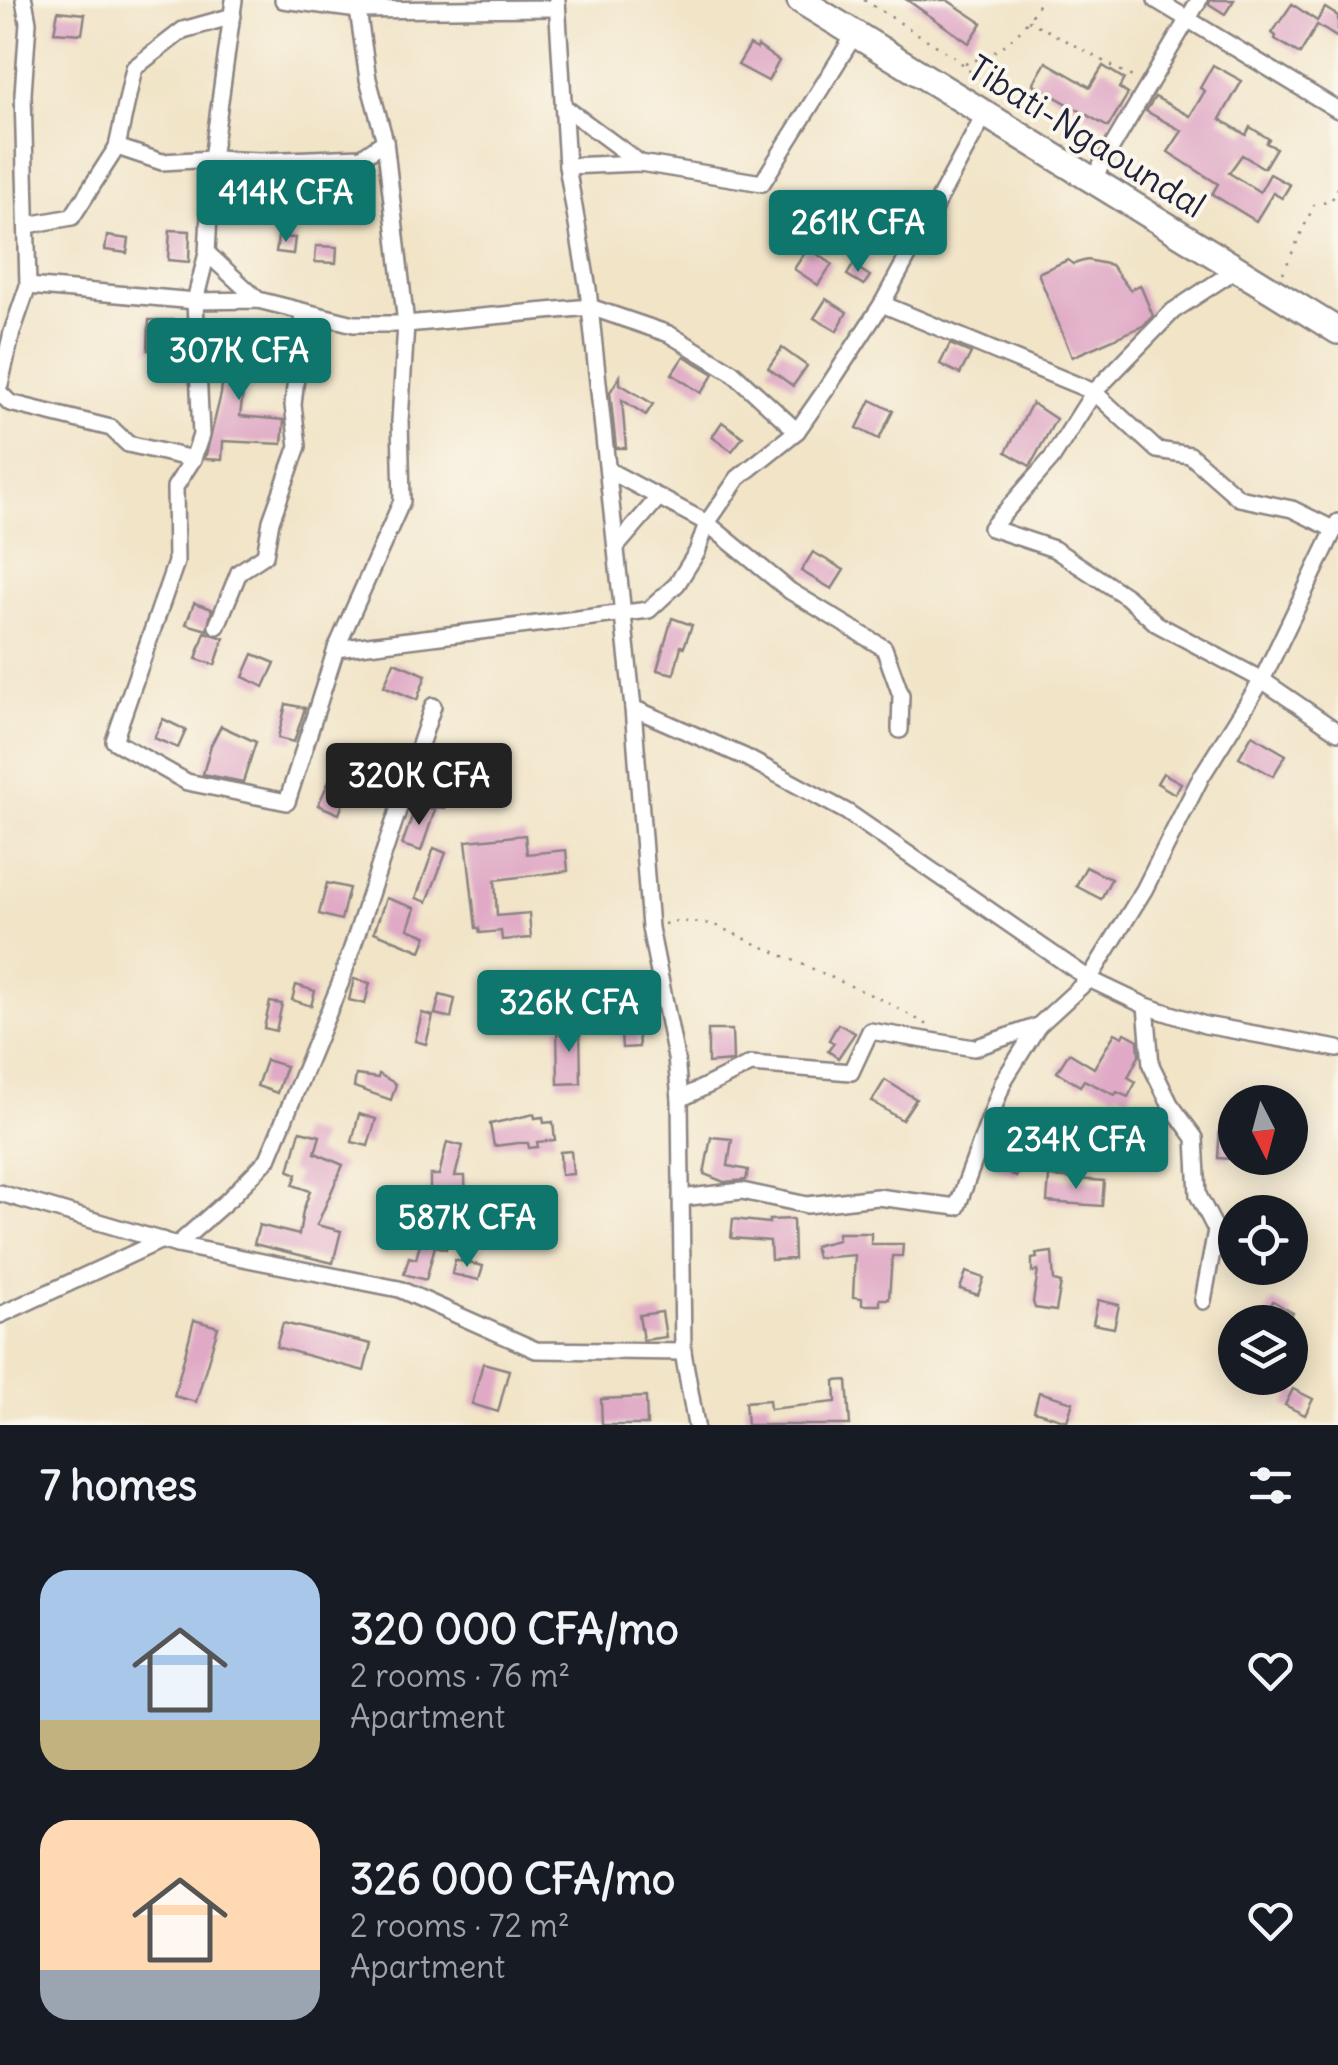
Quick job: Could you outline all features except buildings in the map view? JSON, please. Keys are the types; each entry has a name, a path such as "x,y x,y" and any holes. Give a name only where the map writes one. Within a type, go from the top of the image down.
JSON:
{"highway":[{"name":"Tibati-Ngaoundal","path":"800,0 1338,331"}],"street":[{"path":"0,384 28,286 23,94 28,22 24,0"},
{"path":"283,0 364,5 557,4 567,166 580,231 608,470 633,708 650,928 676,1058 680,1099 683,1352 696,1425"},
{"path":"1156,0 1338,110"},
{"path":"1093,180 1200,0"},
{"path":"234,8 212,159 208,253 195,301 201,435 193,458 175,487 176,562 114,741 187,782 287,802 336,649 402,501 400,421 406,324 384,141 368,78 364,5"},
{"path":"28,225 72,217 117,147 134,68 183,30 234,8"},
{"path":"567,166 640,163 762,182 855,34"},
{"path":"564,106 640,163"},
{"path":"336,649 649,610 677,584 697,552 707,523 738,478 796,432 882,304 984,114"},
{"path":"117,147 162,162 260,161 362,157 384,141"},
{"path":"208,253 258,300"},
{"path":"1237,270 1173,311 1094,392 1052,458 992,528 1054,549 1127,597 1157,624 1262,680 1338,732"},
{"path":"28,286 195,301 258,300 354,324 406,324 590,307 669,334 732,372 796,432"},
{"path":"681,1198 742,1191 807,1205 878,1198 958,1207 1004,1080 1038,1026 1089,979 1144,890 1201,777 1262,680 1336,526 1292,509 1239,498 1190,455 1158,450 1094,392 882,304"},
{"path":"217,626 239,572 265,555 298,446 294,405 303,314"},
{"path":"0,393 10,403 111,428 128,444 193,458"},
{"path":"608,470 707,523 790,591 884,648 901,695 900,730"},
{"path":"616,548 659,497"},
{"path":"0,1316 169,1242 229,1199 268,1159 340,984 433,706"},
{"path":"633,708 745,757 847,812 1089,979 1146,1006 1204,1025 1338,1049"},
{"path":"1146,1006 1151,1065 1170,1104 1195,1138 1198,1195 1216,1230 1203,1301"},
{"path":"680,1099 750,1064 851,1072 870,1031 974,1048 1038,1026"},
{"path":"0,1193 169,1242 399,1289 536,1350 683,1352"}],"path":[{"path":"864,0 1010,98 1111,149"},
{"path":"963,64 999,51 1013,40 1040,0"},
{"path":"1028,20 1148,86"},
{"path":"1274,292 1314,205 1332,201 1338,188"},
{"path":"650,928 678,921 712,924 933,1027"}]}
